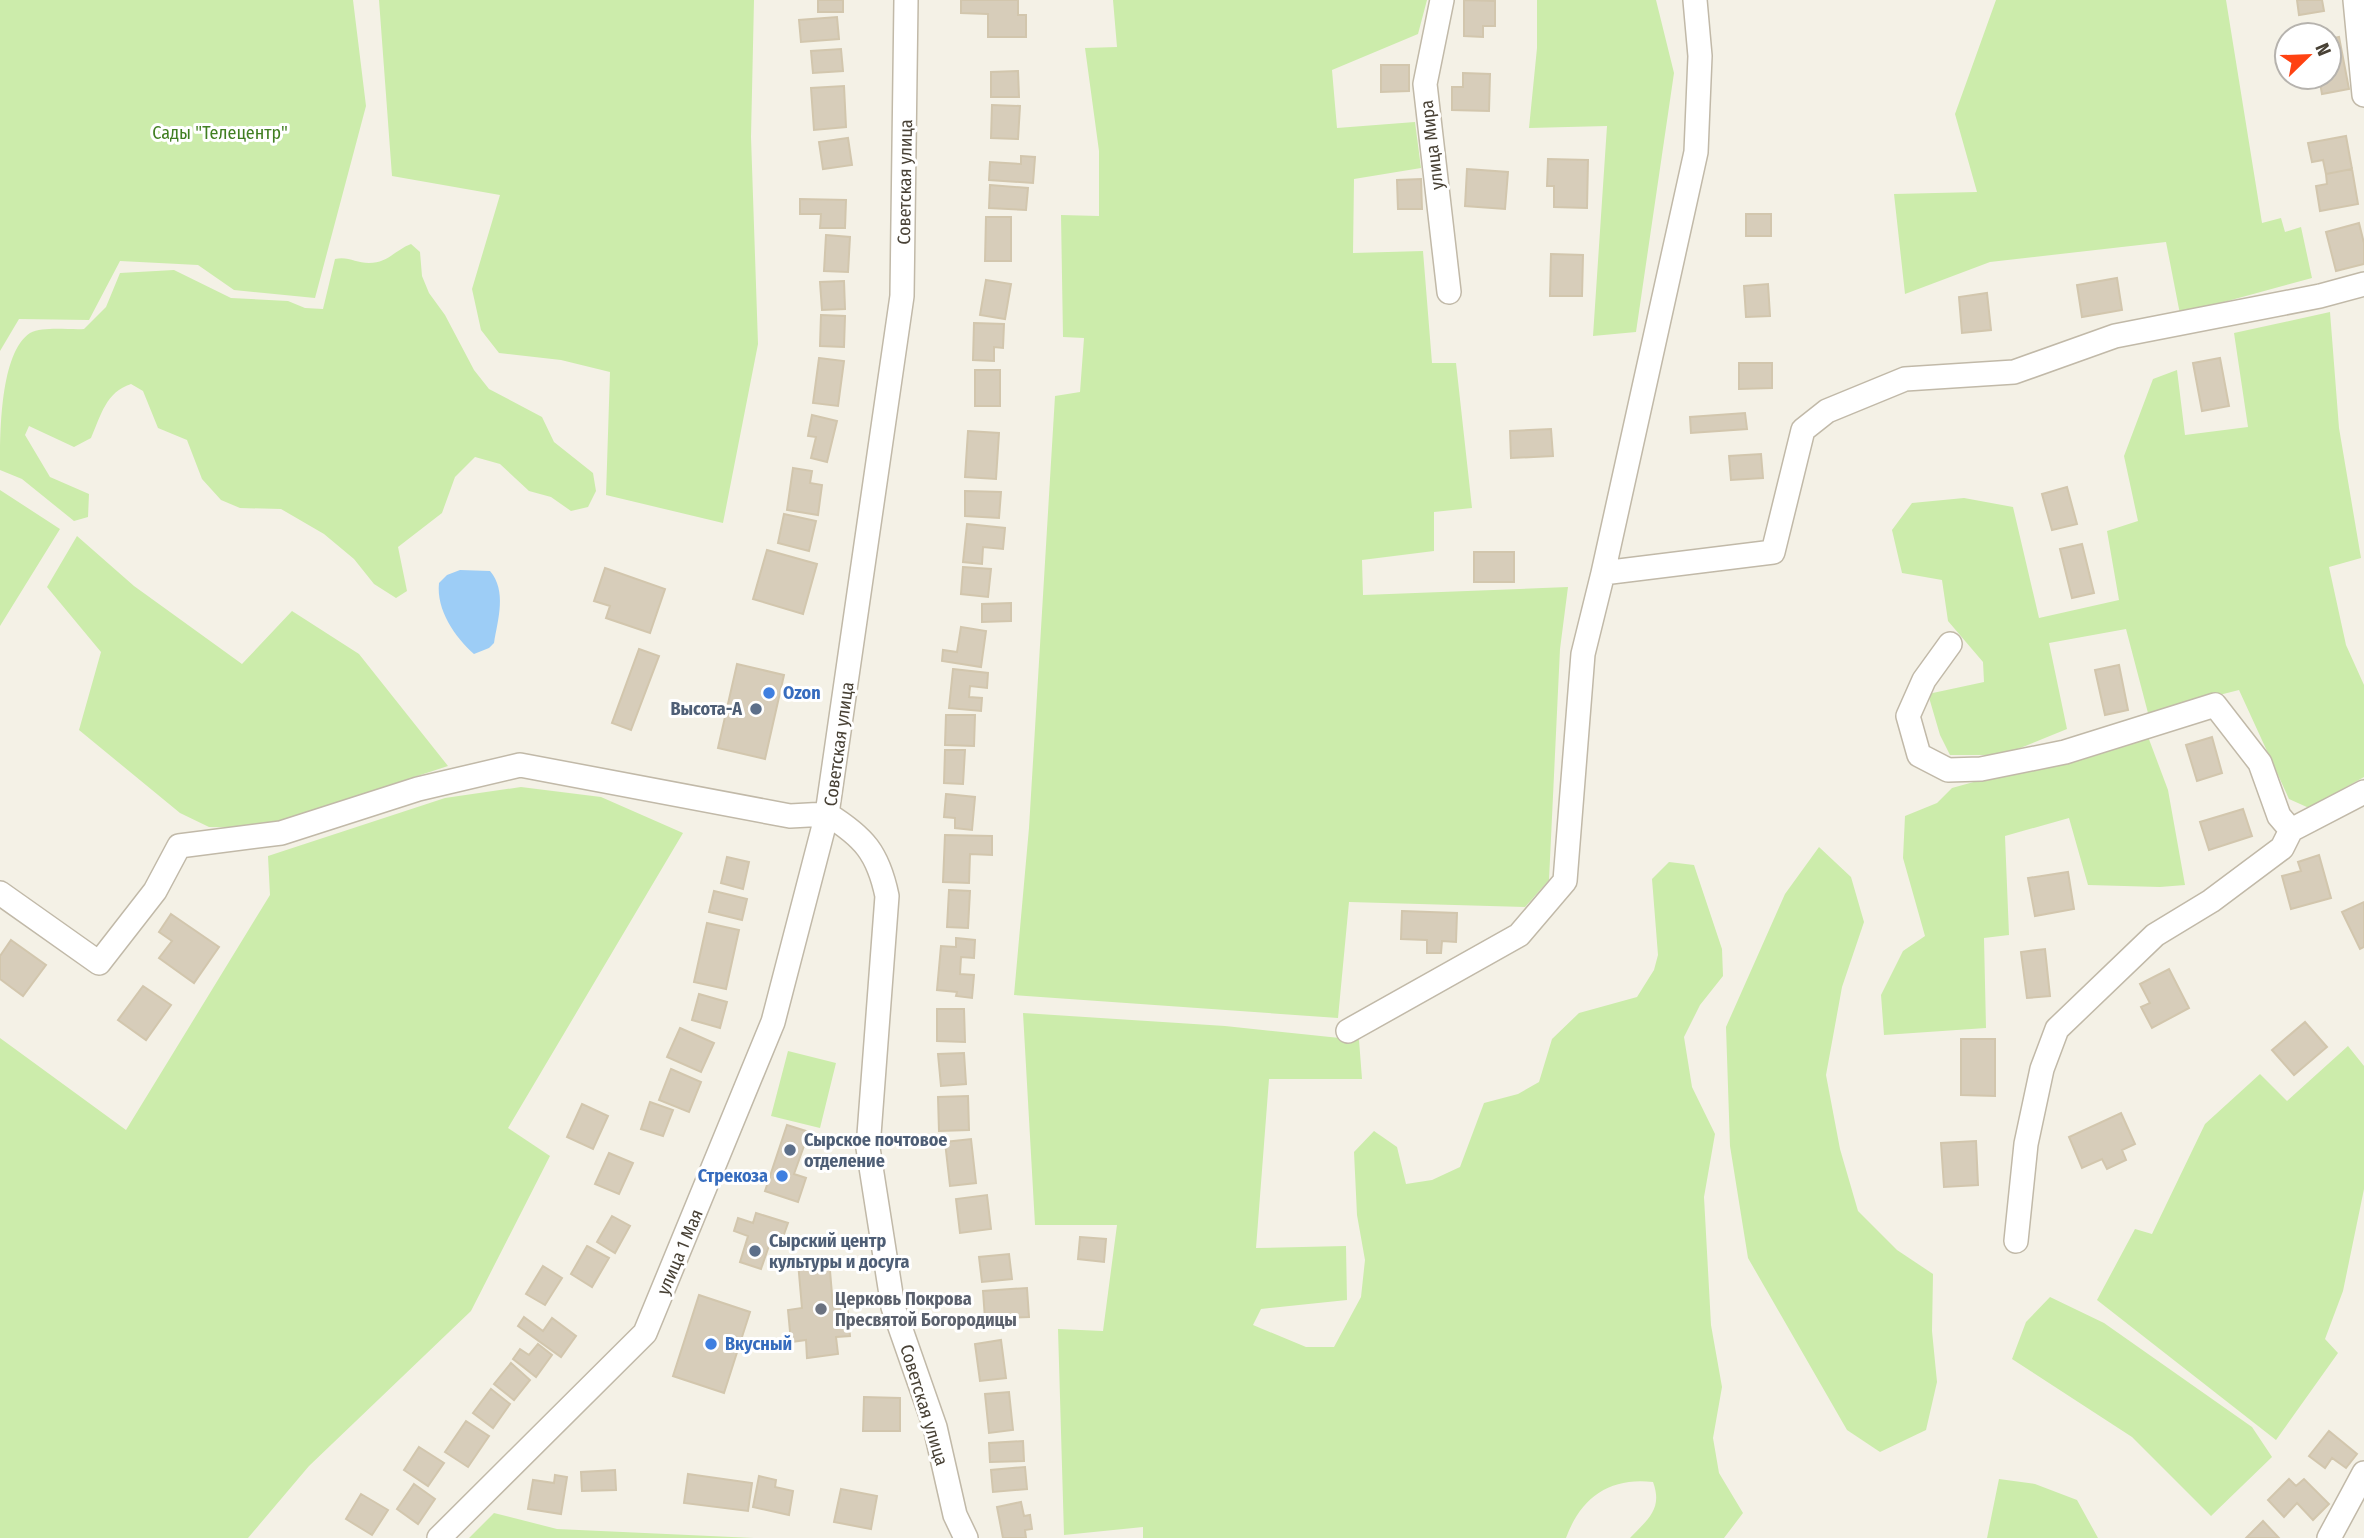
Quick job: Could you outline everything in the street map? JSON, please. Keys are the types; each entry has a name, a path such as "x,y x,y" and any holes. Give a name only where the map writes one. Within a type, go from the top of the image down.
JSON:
{"street":[{"name":"Советская улица","path":"906,0 902,296 827,814 852,830 867,845 880,866 887,896 868,1149 893,1307 935,1427 955,1516 966,1538"},
{"name":"улица Мира","path":"1441,0 1425,84 1449,292"},
{"path":"1348,1031 1519,935 1565,881 1583,654 1696,152 1700,56 1695,0"},
{"path":"2355,0 2364,96"},
{"path":"1603,573 1773,552 1803,430 1827,411 1905,379 2014,372 2115,336 2320,296 2364,284"},
{"path":"1950,644 1924,680 1908,716 1919,755 1948,770 1982,769 2065,751 2215,705 2260,763 2278,816 2291,830"},
{"path":"0,893 99,963 155,891 179,846 281,833 418,789 520,765 790,816 827,814"},
{"path":"2016,1241 2026,1144 2042,1069 2057,1029 2155,935 2211,901 2282,848 2291,830 2364,792"},
{"name":"улица 1 Мая","path":"439,1538 645,1333 773,1022 827,814"},
{"path":"2329,1538 2364,1473"}],"green space":[{"name":"Сады \"Телецентр\"","path":"0,0 353,0 366,106 315,298 234,290 198,265 120,261 89,320 19,319 0,351"},
{"path":"379,0 754,0 751,137 758,344 723,523 606,495 610,372 561,360 499,353 481,330 472,289 500,195 392,176"},
{"path":"1113,0 1427,0 1418,34 1332,70 1337,128 1415,122 1421,168 1354,179 1353,253 1423,251 1432,363 1456,363 1472,508 1434,512 1434,551 1362,560 1363,595 1568,587 1560,649 1549,880 1525,907 1349,902 1338,1018 1014,995 1029,828 1055,396 1080,392 1084,338 1063,337 1061,215 1099,216 1099,151 1085,48 1117,47"},
{"path":"1537,0 1656,0 1674,73 1636,332 1593,336 1607,126 1529,128 1537,48"},
{"path":"1996,0 2226,0 2262,223 2281,218 2285,232 2301,227 2312,278 2180,314 2166,242 1990,262 1905,294 1894,194 1977,192 1955,114"},
{"path":"411,244 420,252 422,276 429,293 445,315 474,370 489,389 542,417 554,442 593,473 596,491 588,507 571,511 551,497 529,491 500,464 475,457 455,477 442,513 398,547 407,591 396,598 374,584 354,559 324,534 281,509 240,508 221,500 202,479 187,440 158,428 143,391 131,384 110,399 91,438 74,447 29,426 25,435 50,477 89,494 88,517 74,521 22,479 0,470 0,435 7,375 20,343 36,331 84,329 106,307 120,273 174,270 231,298 288,301 305,308 323,309 335,259 376,262"},
{"path":"2330,312 2339,428 2361,558 2329,567 2346,645 2364,685 2364,777 2309,808 2289,799 2239,690 2148,713 2126,629 2049,643 2067,729 2003,755 1950,755 1940,735 1928,694 1984,682 1983,662 1948,621 1942,580 1902,573 1892,530 1912,503 1964,498 2013,507 2039,618 2119,600 2107,531 2138,521 2124,456 2153,379 2177,370 2185,435 2248,427 2234,333"},
{"path":"0,490 60,529 0,626"},
{"path":"77,536 134,586 242,664 292,611 359,654 448,766 258,828 209,827 180,813 79,730 101,652 47,587"},
{"path":"2147,734 2168,790 2185,885 2088,885 2069,818 2005,836 2009,935 1984,938 1986,1028 1884,1035 1881,995 1903,951 1925,936 1903,858 1905,816 1937,803 1952,788"},
{"path":"521,787 601,797 683,833 508,1128 550,1156 471,1311 309,1466 248,1538 0,1538 0,1038 126,1130 270,895 268,856 445,798"},
{"path":"1819,847 1851,877 1864,922 1842,987 1826,1075 1840,1149 1858,1211 1897,1250 1933,1274 1932,1331 1937,1382 1926,1430 1880,1452 1847,1430 1748,1258 1730,1146 1726,1027 1785,894"},
{"path":"1669,862 1694,865 1722,949 1723,976 1700,1005 1684,1037 1692,1087 1715,1134 1704,1197 1711,1325 1722,1387 1713,1438 1719,1473 1743,1513 1724,1538 1630,1538 1655,1507 1656,1491 1653,1482 1638,1481 1623,1483 1599,1493 1580,1511 1566,1538 1143,1538 1143,1527 1064,1535 1058,1329 1103,1331 1117,1225 1035,1225 1023,1013 1225,1026 1359,1040 1362,1079 1269,1079 1256,1248 1346,1246 1347,1300 1261,1309 1253,1325 1306,1347 1334,1347 1361,1297 1365,1260 1357,1215 1354,1152 1374,1131 1397,1147 1406,1184 1432,1180 1460,1167 1484,1103 1518,1094 1539,1082 1552,1039 1579,1013 1637,997 1654,970 1658,955 1652,879"},
{"path":"2348,1046 2364,1066 2364,1189 2343,1291 2325,1339 2338,1353 2276,1440 2097,1300 2135,1229 2152,1234 2205,1124 2260,1074 2287,1101"},
{"path":"788,1051 836,1063 820,1128 771,1116"},
{"path":"2050,1297 2104,1323 2252,1427 2272,1457 2211,1516 2132,1437 2012,1359 2026,1322"},
{"path":"1999,1479 2035,1484 2077,1500 2098,1538 1987,1538"},
{"path":"494,1513 557,1529 754,1538 469,1538"}],"water":[{"path":"460,570 490,571 500,596 494,643 474,654 448,622 439,593 439,583 447,575"}],"building":[{"path":"818,0 843,0 843,12 818,12"},
{"path":"961,0 1018,0 1018,15 1026,15 1026,37 988,37 988,14 961,13"},
{"path":"1464,0 1495,1 1495,26 1483,26 1483,37 1464,36"},
{"path":"2297,0 2322,0 2324,11 2299,15"},
{"path":"837,17 839,39 801,42 799,20"},
{"path":"841,49 843,71 813,73 811,51"},
{"path":"2343,58 2349,89 2343,90"},
{"path":"1381,65 1409,65 1409,91 1381,92"},
{"path":"1018,71 1019,97 991,97 991,72"},
{"path":"1463,73 1490,74 1489,111 1452,110 1452,87 1463,87"},
{"path":"844,86 846,127 814,130 811,88"},
{"path":"992,105 1020,106 1018,139 991,138"},
{"path":"2346,136 2352,169 2326,174 2323,160 2312,162 2308,143"},
{"path":"848,138 852,165 823,169 819,142"},
{"path":"1021,156 1035,157 1033,183 989,180 990,162 1021,164"},
{"path":"1548,159 1588,160 1587,208 1554,207 1554,186 1547,186"},
{"path":"1467,169 1508,172 1505,209 1465,206"},
{"path":"2352,169 2358,204 2320,211 2316,186 2327,184 2326,174"},
{"path":"1421,179 1422,209 1398,209 1397,180"},
{"path":"990,185 1028,188 1026,210 989,208"},
{"path":"800,199 846,200 845,228 820,228 821,214 800,214"},
{"path":"1746,214 1771,214 1771,236 1746,236"},
{"path":"986,217 1011,217 1011,261 985,261"},
{"path":"2359,223 2364,243 2364,264 2336,271 2326,232"},
{"path":"826,235 850,237 848,272 824,271"},
{"path":"1551,254 1583,255 1582,296 1550,296"},
{"path":"2117,278 2122,310 2082,317 2077,285"},
{"path":"986,280 1011,284 1005,319 980,315"},
{"path":"844,281 845,309 822,310 820,282"},
{"path":"1768,284 1770,316 1746,317 1744,286"},
{"path":"1987,293 1991,330 1962,333 1959,297"},
{"path":"821,315 845,316 844,347 820,346"},
{"path":"974,323 1004,324 1003,348 994,347 994,361 973,360"},
{"path":"819,358 844,361 838,406 813,403"},
{"path":"2220,358 2229,406 2202,411 2193,363"},
{"path":"1739,363 1772,363 1772,388 1739,389"},
{"path":"975,370 1000,370 1000,406 975,406"},
{"path":"1745,413 1747,429 1691,433 1690,417"},
{"path":"812,415 837,421 827,462 811,458 816,437 808,436"},
{"path":"1551,429 1553,456 1511,458 1510,431"},
{"path":"968,431 999,433 996,479 965,477"},
{"path":"1761,454 1763,478 1731,480 1729,456"},
{"path":"793,468 812,471 810,483 822,485 818,515 787,510"},
{"path":"2067,487 2077,524 2052,530 2042,494"},
{"path":"965,491 1001,492 999,518 965,516"},
{"path":"784,514 816,521 809,551 778,543"},
{"path":"967,524 1005,528 1003,549 983,547 982,564 963,562"},
{"path":"2082,544 2094,593 2072,598 2060,549"},
{"path":"767,550 817,564 803,614 753,599"},
{"path":"1474,552 1514,552 1514,582 1474,582"},
{"path":"963,567 991,569 988,597 961,594"},
{"path":"605,568 665,589 650,633 606,618 610,606 594,601"},
{"path":"1011,603 1011,621 982,622 982,604"},
{"path":"961,627 986,631 981,667 942,661 943,650 957,652"},
{"path":"639,649 659,656 631,730 612,723"},
{"path":"737,664 784,675 765,759 718,748"},
{"path":"2119,665 2128,710 2105,715 2095,670"},
{"path":"953,669 988,673 987,688 970,686 969,697 982,698 981,711 949,708"},
{"path":"946,715 975,715 974,746 945,745"},
{"path":"2212,737 2222,773 2197,781 2186,745"},
{"path":"945,750 965,750 963,784 944,783"},
{"path":"946,794 975,797 972,830 955,828 955,818 944,817"},
{"path":"2243,809 2252,836 2209,850 2200,822"},
{"path":"945,835 992,836 992,855 970,854 969,883 943,882"},
{"path":"2319,855 2331,898 2291,909 2282,876 2301,871 2298,862"},
{"path":"727,857 749,862 743,889 721,883"},
{"path":"2068,872 2074,909 2035,916 2028,878"},
{"path":"949,890 970,891 968,928 947,927"},
{"path":"714,891 747,899 742,920 709,912"},
{"path":"2364,902 2364,947 2360,949 2342,912"},
{"path":"1402,911 1457,913 1456,942 1442,941 1441,953 1427,953 1427,940 1401,939"},
{"path":"171,914 219,947 194,983 159,958 172,941 159,932"},
{"path":"707,923 739,930 726,989 694,982"},
{"path":"956,938 975,940 974,958 961,957 960,974 974,975 972,998 956,996 957,992 937,990 941,946 956,947"},
{"path":"11,940 46,965 23,996 0,979 0,956"},
{"path":"2045,949 2050,996 2027,998 2021,952"},
{"path":"2169,969 2189,1008 2152,1028 2141,1007 2150,1003 2140,984"},
{"path":"143,986 171,1005 146,1040 118,1020"},
{"path":"699,994 727,1002 720,1028 692,1020"},
{"path":"937,1009 964,1009 965,1042 937,1041"},
{"path":"2305,1022 2327,1047 2294,1075 2272,1050"},
{"path":"680,1028 714,1043 701,1072 667,1057"},
{"path":"1961,1039 1995,1039 1995,1096 1961,1095"},
{"path":"964,1053 966,1084 941,1086 938,1054"},
{"path":"671,1069 701,1082 689,1112 659,1100"},
{"path":"968,1096 969,1130 939,1131 938,1097"},
{"path":"650,1102 673,1110 663,1136 641,1129"},
{"path":"582,1104 608,1116 593,1149 567,1137"},
{"path":"2121,1113 2135,1144 2122,1150 2126,1160 2107,1169 2102,1159 2082,1168 2069,1137"},
{"path":"787,1125 809,1132 794,1174 806,1178 798,1202 765,1191"},
{"path":"971,1139 976,1183 950,1186 945,1142"},
{"path":"1976,1141 1978,1185 1944,1187 1941,1143"},
{"path":"609,1153 633,1163 619,1194 595,1184"},
{"path":"987,1195 991,1229 960,1233 956,1199"},
{"name":"Сырский центр культуры и досуга","path":"756,1213 788,1223 782,1240 772,1237 761,1269 740,1262 748,1236 734,1231 738,1218 753,1223"},
{"path":"612,1216 630,1226 615,1253 597,1242"},
{"path":"1080,1237 1106,1239 1104,1262 1078,1259"},
{"path":"587,1246 609,1258 592,1287 571,1274"},
{"path":"1009,1254 1012,1279 982,1282 979,1257"},
{"name":"Церковь Покрова Пресвятой Богородицы","path":"829,1259 833,1306 847,1304 850,1336 836,1337 838,1354 807,1358 806,1340 791,1342 788,1310 802,1308 798,1262"},
{"path":"543,1266 562,1278 545,1305 526,1294"},
{"path":"1027,1288 1029,1317 985,1319 983,1291"},
{"name":"Вкусный","path":"699,1295 750,1312 724,1393 673,1376"},
{"path":"524,1317 543,1331 552,1318 576,1336 561,1357 518,1326"},
{"path":"1001,1340 1006,1378 980,1381 975,1344"},
{"path":"538,1344 552,1355 536,1377 513,1359 520,1349 529,1355"},
{"path":"511,1363 530,1380 514,1400 494,1384"},
{"path":"491,1389 510,1404 493,1428 473,1413"},
{"path":"1009,1392 1013,1430 989,1433 985,1394"},
{"path":"864,1397 900,1398 900,1431 863,1431"},
{"path":"466,1421 489,1436 468,1467 445,1452"},
{"path":"2329,1431 2357,1454 2346,1468 2332,1458 2325,1468 2309,1456"},
{"path":"1023,1441 1024,1461 990,1462 989,1443"},
{"path":"419,1447 444,1463 428,1486 404,1470"},
{"path":"1025,1467 1027,1489 993,1492 991,1470"},
{"path":"615,1470 616,1490 582,1491 581,1472"},
{"path":"688,1474 752,1483 748,1511 684,1503"},
{"path":"555,1475 567,1477 561,1514 528,1509 533,1480 554,1483"},
{"path":"759,1476 776,1480 775,1487 793,1491 789,1515 753,1507"},
{"path":"2289,1479 2296,1486 2304,1479 2329,1504 2313,1520 2297,1503 2284,1517 2268,1500"},
{"path":"414,1484 435,1499 418,1524 397,1509"},
{"path":"841,1489 877,1496 871,1529 834,1522"},
{"path":"361,1494 388,1510 372,1535 346,1519"},
{"path":"1021,1502 1024,1516 1030,1515 1032,1529 1025,1530 1026,1538 1003,1538 997,1507"},
{"path":"2263,1521 2279,1538 2246,1538"}],"place":[{"name":"Ozon","path":"769,693"},
{"name":"Высота-А","path":"756,709"},
{"name":"Сырское почтовое отделение","path":"790,1150"},
{"name":"Стрекоза","path":"782,1176"},
{"name":"Сырский центр культуры и досуга","path":"755,1251"},
{"name":"Церковь Покрова Пресвятой Богородицы","path":"821,1309"},
{"name":"Вкусный","path":"711,1344"}]}
